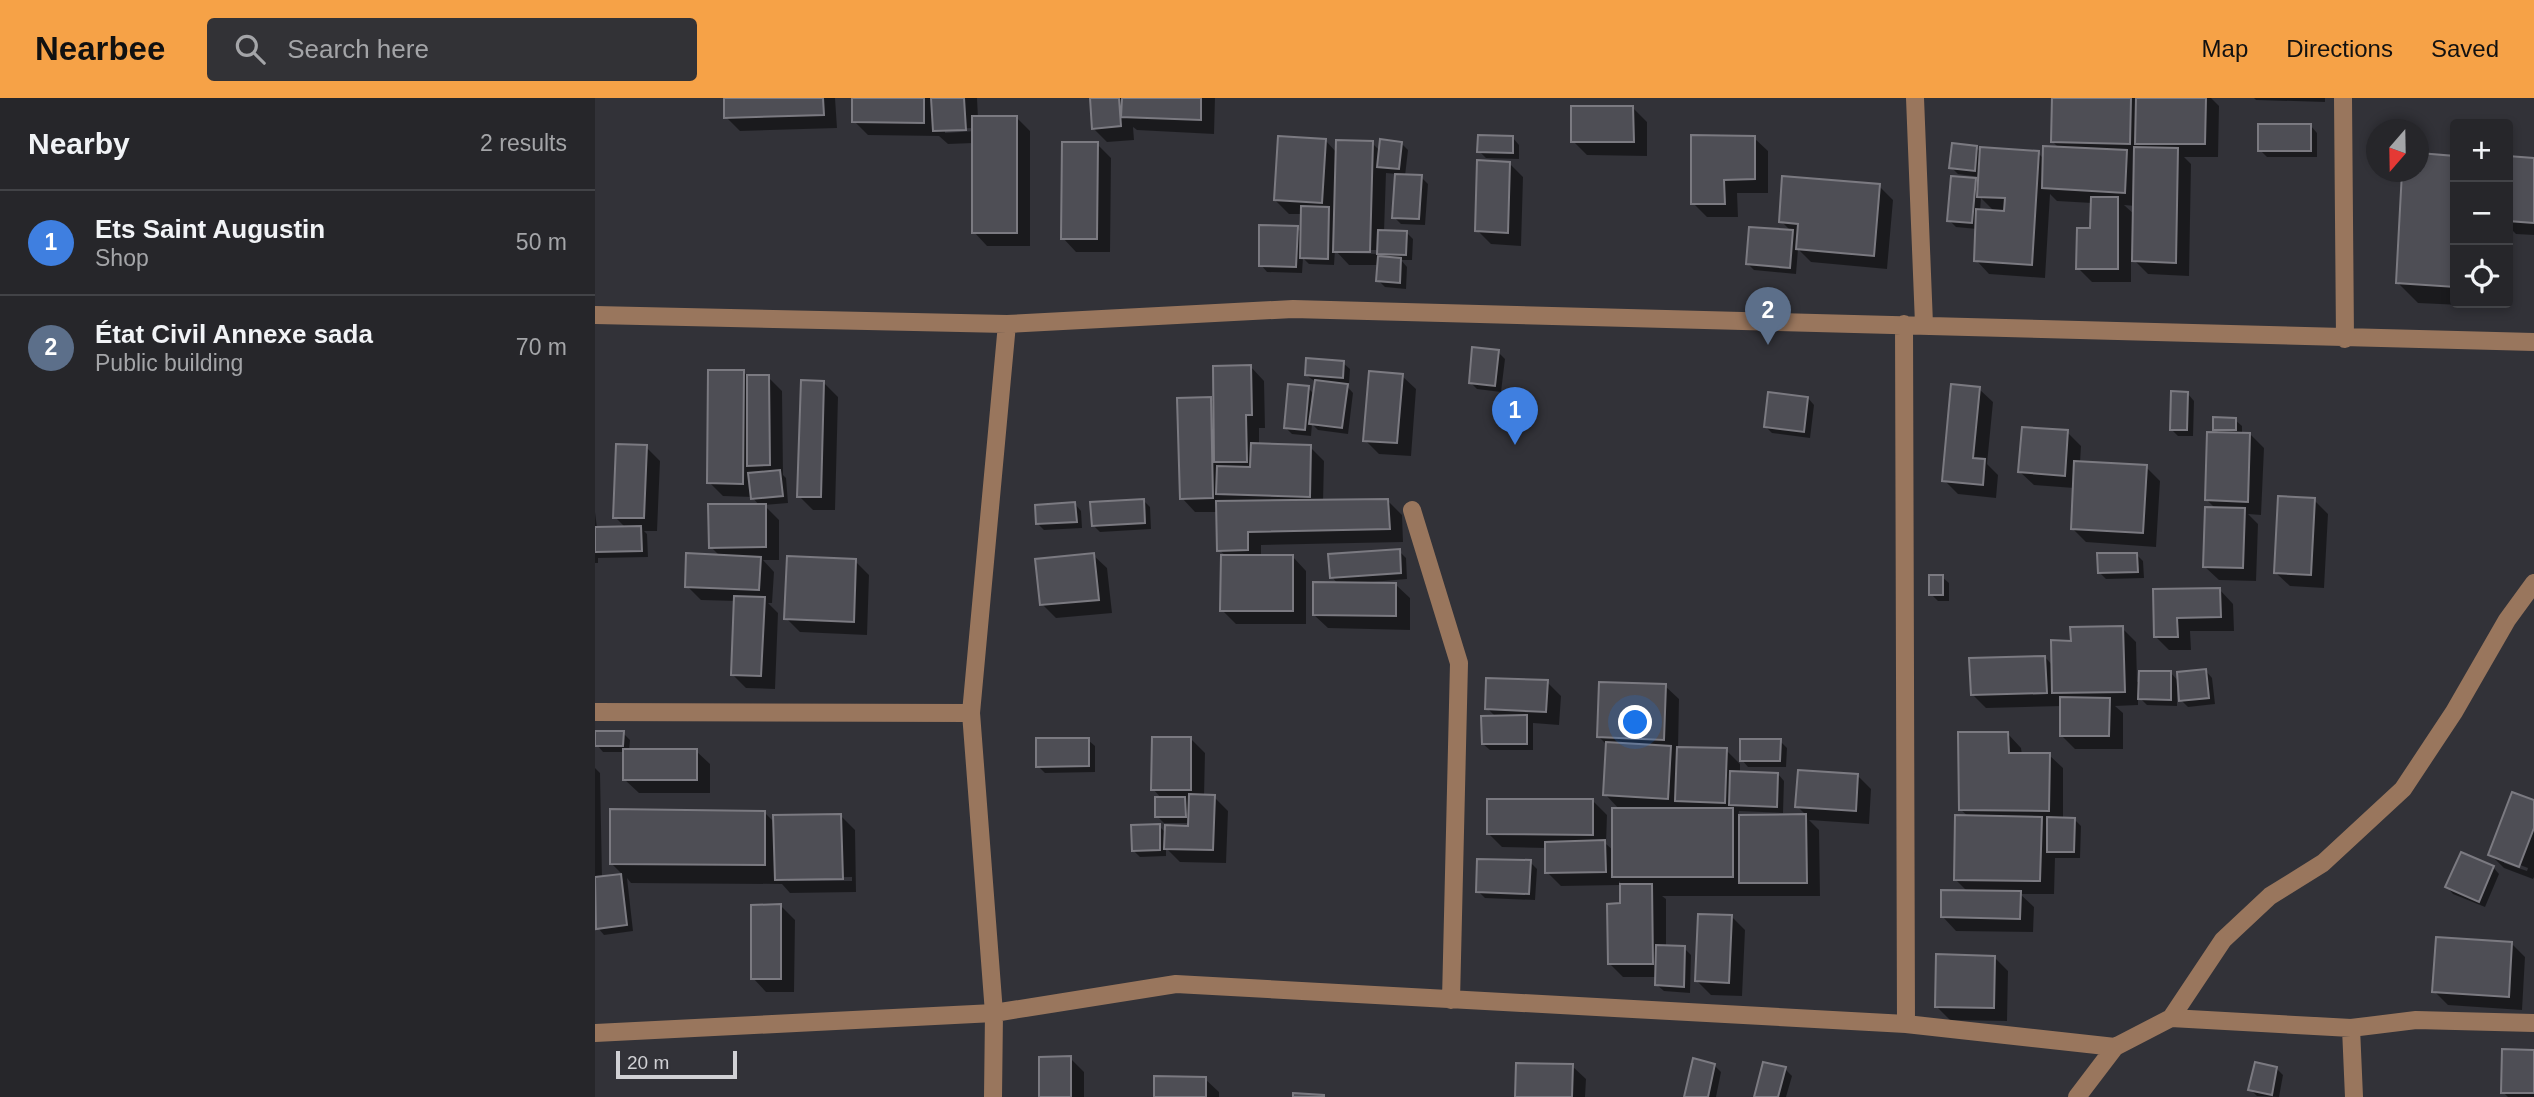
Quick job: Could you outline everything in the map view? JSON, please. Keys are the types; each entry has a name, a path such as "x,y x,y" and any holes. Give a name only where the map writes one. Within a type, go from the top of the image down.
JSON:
{"street":[{"path":"1915,98 1924,324"},
{"path":"2343,98 2345,339"},
{"path":"595,315 1007,324 1293,309 2534,342"},
{"path":"993,1097 994,1013 971,713 1007,324"},
{"path":"1904,324 1906,1024"},
{"path":"1412,510 1459,663 1451,1000"},
{"path":"2077,1097 2115,1047 2171,1018 2223,940 2270,896 2323,863 2403,789 2455,712 2507,620 2534,583"},
{"path":"595,712 971,713"},
{"path":"595,1033 994,1013 1175,984 1906,1024 2115,1047"},
{"path":"2171,1018 2351,1028 2416,1020 2534,1023"},
{"path":"2351,1028 2354,1097"}],"building":[{"path":"724,98 823,98 824,115 724,118"},
{"path":"852,98 924,98 924,123 852,122"},
{"path":"931,98 964,98 966,130 933,131"},
{"path":"1090,98 1119,98 1121,126 1092,129"},
{"path":"1122,98 1201,98 1201,120 1121,117"},
{"path":"2052,98 2131,98 2130,144 2051,142"},
{"path":"2136,98 2206,98 2205,144 2135,144"},
{"path":"1571,106 1633,106 1634,142 1571,142"},
{"path":"972,116 1017,116 1017,233 972,233"},
{"path":"2258,124 2311,124 2311,151 2258,151"},
{"path":"1478,135 1513,136 1513,153 1477,152"},
{"path":"1691,135 1755,136 1755,179 1724,180 1725,204 1691,204"},
{"path":"1278,136 1326,139 1322,203 1274,200"},
{"path":"1380,139 1402,142 1399,169 1377,167"},
{"path":"1336,140 1373,141 1370,252 1333,252"},
{"path":"1062,142 1098,142 1097,239 1061,239"},
{"path":"1952,143 1977,146 1975,171 1949,168"},
{"path":"2043,146 2127,150 2125,193 2042,188"},
{"path":"1980,147 2039,151 2032,265 1974,261 1976,209 2004,211 2005,198 1977,197"},
{"path":"2134,147 2178,148 2176,263 2132,261"},
{"path":"2429,154 2450,156 2450,287 2396,283 2401,182 2429,182"},
{"path":"2513,156 2534,158 2534,223 2513,221"},
{"path":"1477,160 1510,162 1508,233 1475,231"},
{"path":"1395,174 1422,175 1419,219 1392,218"},
{"path":"1782,176 1880,184 1874,256 1796,249 1798,224 1779,222"},
{"path":"1951,176 1976,178 1972,223 1947,221"},
{"path":"2091,197 2118,197 2118,269 2076,269 2077,228 2090,228"},
{"path":"1301,206 1329,207 1328,259 1300,258"},
{"path":"1259,225 1298,226 1296,267 1259,266"},
{"path":"1749,227 1793,230 1790,268 1746,264"},
{"path":"1378,230 1407,231 1406,255 1377,254"},
{"path":"1378,256 1401,258 1400,283 1376,281"},
{"path":"1472,347 1499,350 1495,386 1469,383"},
{"path":"1306,358 1344,361 1343,378 1305,375"},
{"path":"1251,365 1252,415 1246,415 1247,462 1214,462 1213,366"},
{"path":"708,370 744,370 743,484 707,483"},
{"path":"1369,371 1403,374 1397,443 1363,441"},
{"path":"747,375 769,375 770,465 747,466"},
{"path":"801,380 824,381 821,497 797,497"},
{"path":"1315,380 1348,384 1342,428 1309,424"},
{"path":"1288,384 1309,386 1305,430 1284,428"},
{"path":"1951,384 1980,387 1973,458 1985,459 1983,485 1942,481"},
{"path":"2171,391 2188,392 2187,430 2170,430"},
{"path":"1768,392 1808,397 1804,432 1764,427"},
{"path":"1211,397 1213,498 1180,499 1177,398"},
{"path":"2213,417 2236,418 2236,430 2213,430"},
{"path":"2022,427 2068,430 2065,476 2018,472"},
{"path":"2207,432 2250,433 2248,502 2205,500"},
{"path":"1251,443 1311,445 1310,497 1216,494 1217,466 1250,467"},
{"path":"616,444 647,445 644,518 613,518"},
{"path":"2074,461 2147,465 2143,533 2071,529"},
{"path":"780,470 783,496 751,499 748,473"},
{"path":"2278,496 2315,498 2311,575 2274,573"},
{"path":"1144,499 1145,523 1092,526 1090,502"},
{"path":"1388,499 1390,529 1248,532 1248,550 1217,551 1216,501"},
{"path":"1075,502 1077,522 1036,524 1035,505"},
{"path":"708,504 766,504 766,547 709,548"},
{"path":"2205,507 2245,508 2243,568 2203,567"},
{"path":"641,526 642,551 595,552 595,527"},
{"path":"1400,549 1401,573 1330,578 1328,554"},
{"path":"686,553 761,557 759,590 685,587"},
{"path":"1094,553 1099,600 1040,605 1035,559"},
{"path":"2097,553 2137,553 2138,572 2098,573"},
{"path":"1221,555 1293,555 1293,611 1220,611"},
{"path":"787,556 856,559 854,622 784,619"},
{"path":"1929,575 1943,575 1943,595 1929,595"},
{"path":"1313,582 1396,583 1396,616 1313,615"},
{"path":"2220,588 2221,617 2177,618 2178,637 2154,637 2153,589"},
{"path":"734,596 765,597 761,676 731,675"},
{"path":"2123,626 2125,692 2052,693 2051,640 2071,641 2070,627"},
{"path":"2045,656 2047,693 1971,695 1969,658"},
{"path":"2206,669 2209,698 2179,701 2177,672"},
{"path":"2139,671 2171,671 2171,700 2138,699"},
{"path":"1486,678 1548,680 1546,712 1485,709"},
{"path":"1599,682 1666,684 1664,740 1597,737"},
{"path":"2060,697 2110,698 2109,736 2060,736"},
{"path":"1527,715 1527,744 1482,744 1481,716"},
{"path":"595,731 624,731 623,746 595,746"},
{"path":"1958,732 2008,732 2009,753 2050,753 2049,811 1959,810"},
{"path":"1152,737 1191,737 1191,790 1151,790"},
{"path":"1036,738 1089,738 1089,766 1036,767"},
{"path":"1740,739 1781,739 1780,761 1740,761"},
{"path":"1606,742 1671,746 1668,799 1603,795"},
{"path":"1677,747 1727,748 1725,803 1675,801"},
{"path":"623,749 697,749 697,780 623,780"},
{"path":"1798,770 1858,774 1856,811 1795,807"},
{"path":"1730,771 1778,773 1777,807 1729,805"},
{"path":"2512,792 2534,800 2534,828 2519,867 2488,855"},
{"path":"1189,794 1215,795 1213,850 1164,849 1165,825 1188,826"},
{"path":"1155,797 1185,797 1186,817 1155,817"},
{"path":"1487,799 1593,799 1593,835 1487,834"},
{"path":"1612,808 1733,808 1733,877 1612,877"},
{"path":"610,809 765,811 765,865 610,864"},
{"path":"841,814 843,879 775,880 773,815"},
{"path":"1806,814 1807,883 1739,883 1739,815"},
{"path":"1955,815 2042,817 2040,881 1954,880"},
{"path":"2047,817 2075,818 2074,852 2047,852"},
{"path":"1160,824 1160,850 1132,851 1131,825"},
{"path":"1605,840 1606,872 1545,873 1545,842"},
{"path":"2461,852 2494,866 2479,902 2445,887"},
{"path":"1477,859 1531,860 1529,894 1476,892"},
{"path":"621,874 627,925 596,929 595,877"},
{"path":"1620,884 1652,884 1653,964 1608,964 1607,904 1620,903"},
{"path":"1941,890 2021,891 2020,919 1941,917"},
{"path":"781,904 781,979 751,979 751,905"},
{"path":"1698,914 1732,915 1729,983 1695,981"},
{"path":"2436,937 2512,942 2509,997 2432,992"},
{"path":"1656,945 1685,946 1684,987 1655,985"},
{"path":"1936,954 1995,956 1994,1008 1935,1007"},
{"path":"2502,1049 2534,1050 2534,1093 2501,1093"},
{"path":"1071,1056 1071,1097 1039,1097 1039,1057"},
{"path":"1693,1058 1715,1064 1708,1097 1684,1097"},
{"path":"1763,1062 1786,1067 1778,1097 1754,1097"},
{"path":"2255,1062 2277,1067 2272,1095 2248,1090"},
{"path":"1516,1063 1573,1064 1572,1097 1515,1097"},
{"path":"1154,1076 1206,1077 1206,1097 1154,1097"},
{"path":"1293,1093 1324,1095 1324,1097 1293,1097"}],"place":[{"name":"État Civil Annexe sada","path":"1768,345"},
{"name":"Ets Saint Augustin","path":"1515,445"}]}
